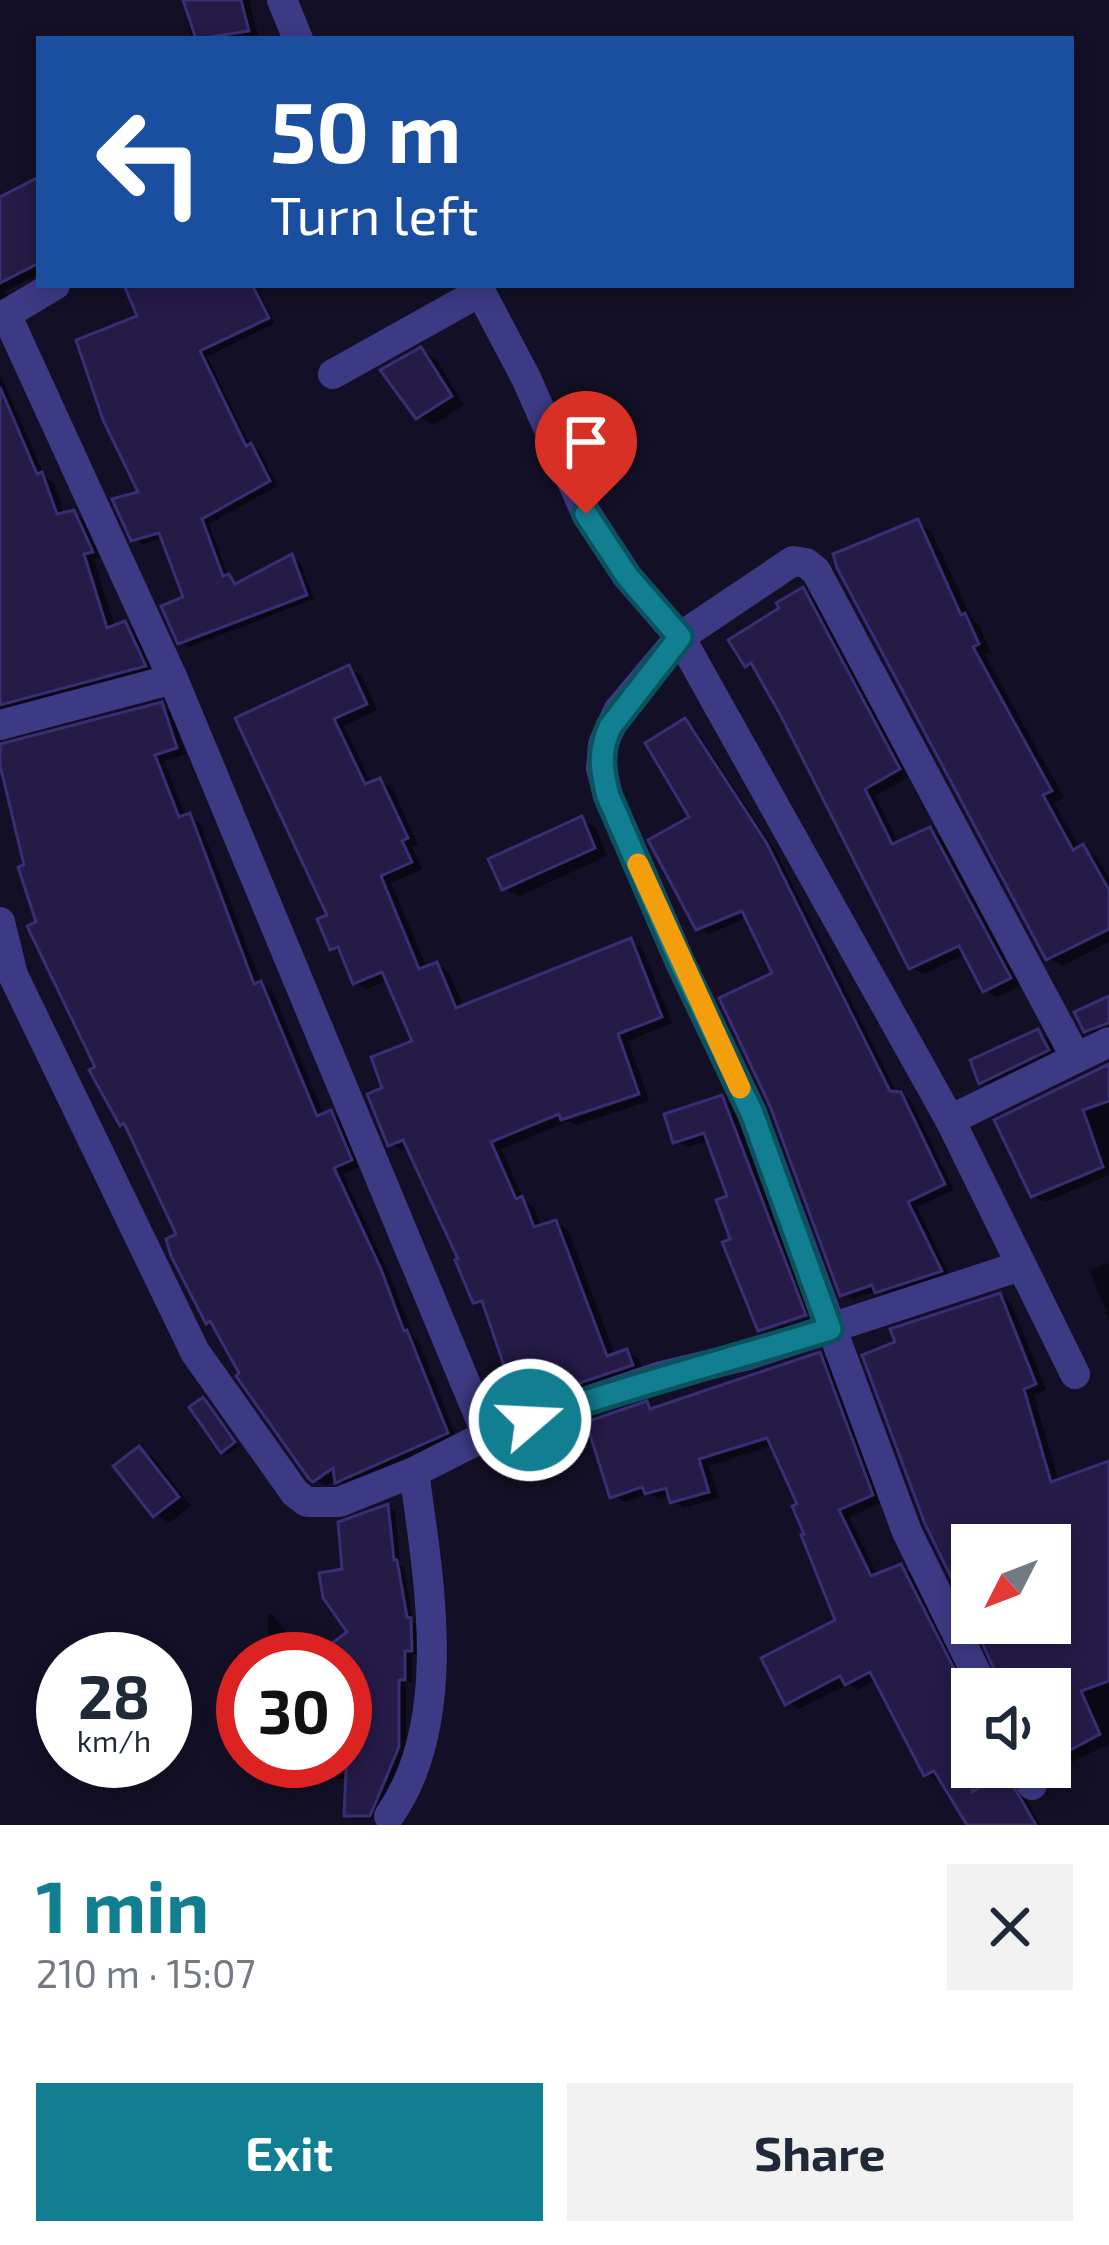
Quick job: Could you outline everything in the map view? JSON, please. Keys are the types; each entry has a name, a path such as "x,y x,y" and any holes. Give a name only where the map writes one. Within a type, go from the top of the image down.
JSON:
{"street":[{"path":"282,0 297,36"},
{"path":"50,288 3,316 173,679 487,1435"},
{"path":"333,374 479,289 526,379 586,514 627,576 680,637 950,1120 1075,1374"},
{"path":"974,1668 907,1532 752,1113 608,796 601,768 603,744 619,711 680,637 793,561 816,571 1076,1058"},
{"path":"0,725 173,679"},
{"path":"0,922 14,975 184,1332 295,1493 307,1502 339,1502 414,1472 487,1435 661,1376 745,1356 1020,1266"},
{"path":"950,1120 1109,1042"},
{"path":"389,1816 405,1793 418,1759 431,1664 431,1596 414,1472"}],"building":[{"path":"183,0 241,0 249,31 195,36"},
{"path":"36,179 36,265 0,283 0,197"},
{"path":"125,288 254,288 269,318 200,351 246,446 251,443 270,481 202,519 223,576 229,574 235,584 292,554 307,595 178,644 161,606 183,597 159,533 131,541 112,499 138,492 103,420 76,340 137,316"},
{"path":"421,347 452,396 416,419 380,370"},
{"path":"0,387 57,514 74,510 93,552 84,554 107,628 125,621 146,666 0,705"},
{"path":"918,519 979,644 973,647 1052,791 1043,795 1073,850 1083,844 1109,890 1109,929 1046,960 837,568 833,554"},
{"path":"803,587 900,769 865,789 892,844 930,827 1011,978 983,992 959,946 909,969 781,716 751,663 745,667 728,640"},
{"path":"349,665 367,704 334,719 365,784 380,778 408,838 402,841 412,862 381,876 419,969 437,962 456,1008 631,938 662,1017 618,1034 639,1094 561,1120 559,1114 491,1142 534,1227 556,1220 607,1356 627,1349 633,1365 517,1404 482,1301 473,1303 403,1140 388,1146 367,1094 382,1088 371,1057 412,1041 382,972 353,984 338,947 330,950 317,919 327,915 235,718"},
{"path":"162,702 177,748 155,755 179,817 190,813 254,984 261,981 317,1116 331,1110 352,1160 334,1168 448,1433 335,1483 333,1468 313,1482 309,1479 236,1376 239,1373 210,1321 206,1324 171,1256 166,1239 176,1234 124,1123 120,1126 89,1070 95,1067 27,926 36,922 18,867 24,865 0,765 0,744"},
{"path":"685,718 766,842 890,1091 901,1092 945,1184 908,1202 942,1271 875,1293 872,1285 840,1296 770,1106 719,998 772,973 742,911 696,930 648,840 689,817 645,743"},
{"path":"582,816 595,848 502,890 488,859"},
{"path":"1109,996 1109,1023 1084,1032 1074,1012"},
{"path":"1038,1029 1049,1050 979,1084 970,1060"},
{"path":"1109,1064 1109,1101 1083,1110 1103,1167 1031,1197 994,1120"},
{"path":"722,1095 806,1315 758,1331 722,1242 730,1239 716,1200 727,1196 704,1133 673,1143 664,1114"},
{"path":"1000,1293 1036,1384 1024,1389 1051,1482 1109,1461 1109,1681 1081,1691 1100,1734 1071,1750 1071,1668 993,1668 983,1644 1071,1644 1071,1524 951,1524 951,1577 925,1524 862,1355 895,1342 890,1329"},
{"path":"820,1352 873,1495 839,1510 871,1576 901,1564 954,1668 951,1788 972,1788 972,1792 1014,1788 1036,1825 967,1825 934,1771 924,1776 870,1672 845,1685 840,1676 785,1705 761,1658 835,1620 801,1535 792,1506 797,1504 767,1438 699,1459 709,1492 670,1503 666,1488 645,1494 642,1487 610,1498 586,1422 647,1401 650,1409"},
{"path":"203,1397 235,1442 221,1453 189,1407"},
{"path":"139,1446 179,1497 153,1517 113,1466"},
{"path":"388,1504 394,1560 411,1618 412,1651 405,1651 405,1680 399,1680 399,1747 370,1816 344,1816 345,1788 372,1788 372,1632 347,1632 323,1598 319,1573 342,1569 338,1522"}],"slow traffic":[{"path":"638,864 740,1088"}],"route":[{"path":"530,1420 661,1376 830,1329 752,1113 608,796 601,768 610,727 680,637 627,576 586,514"}]}
